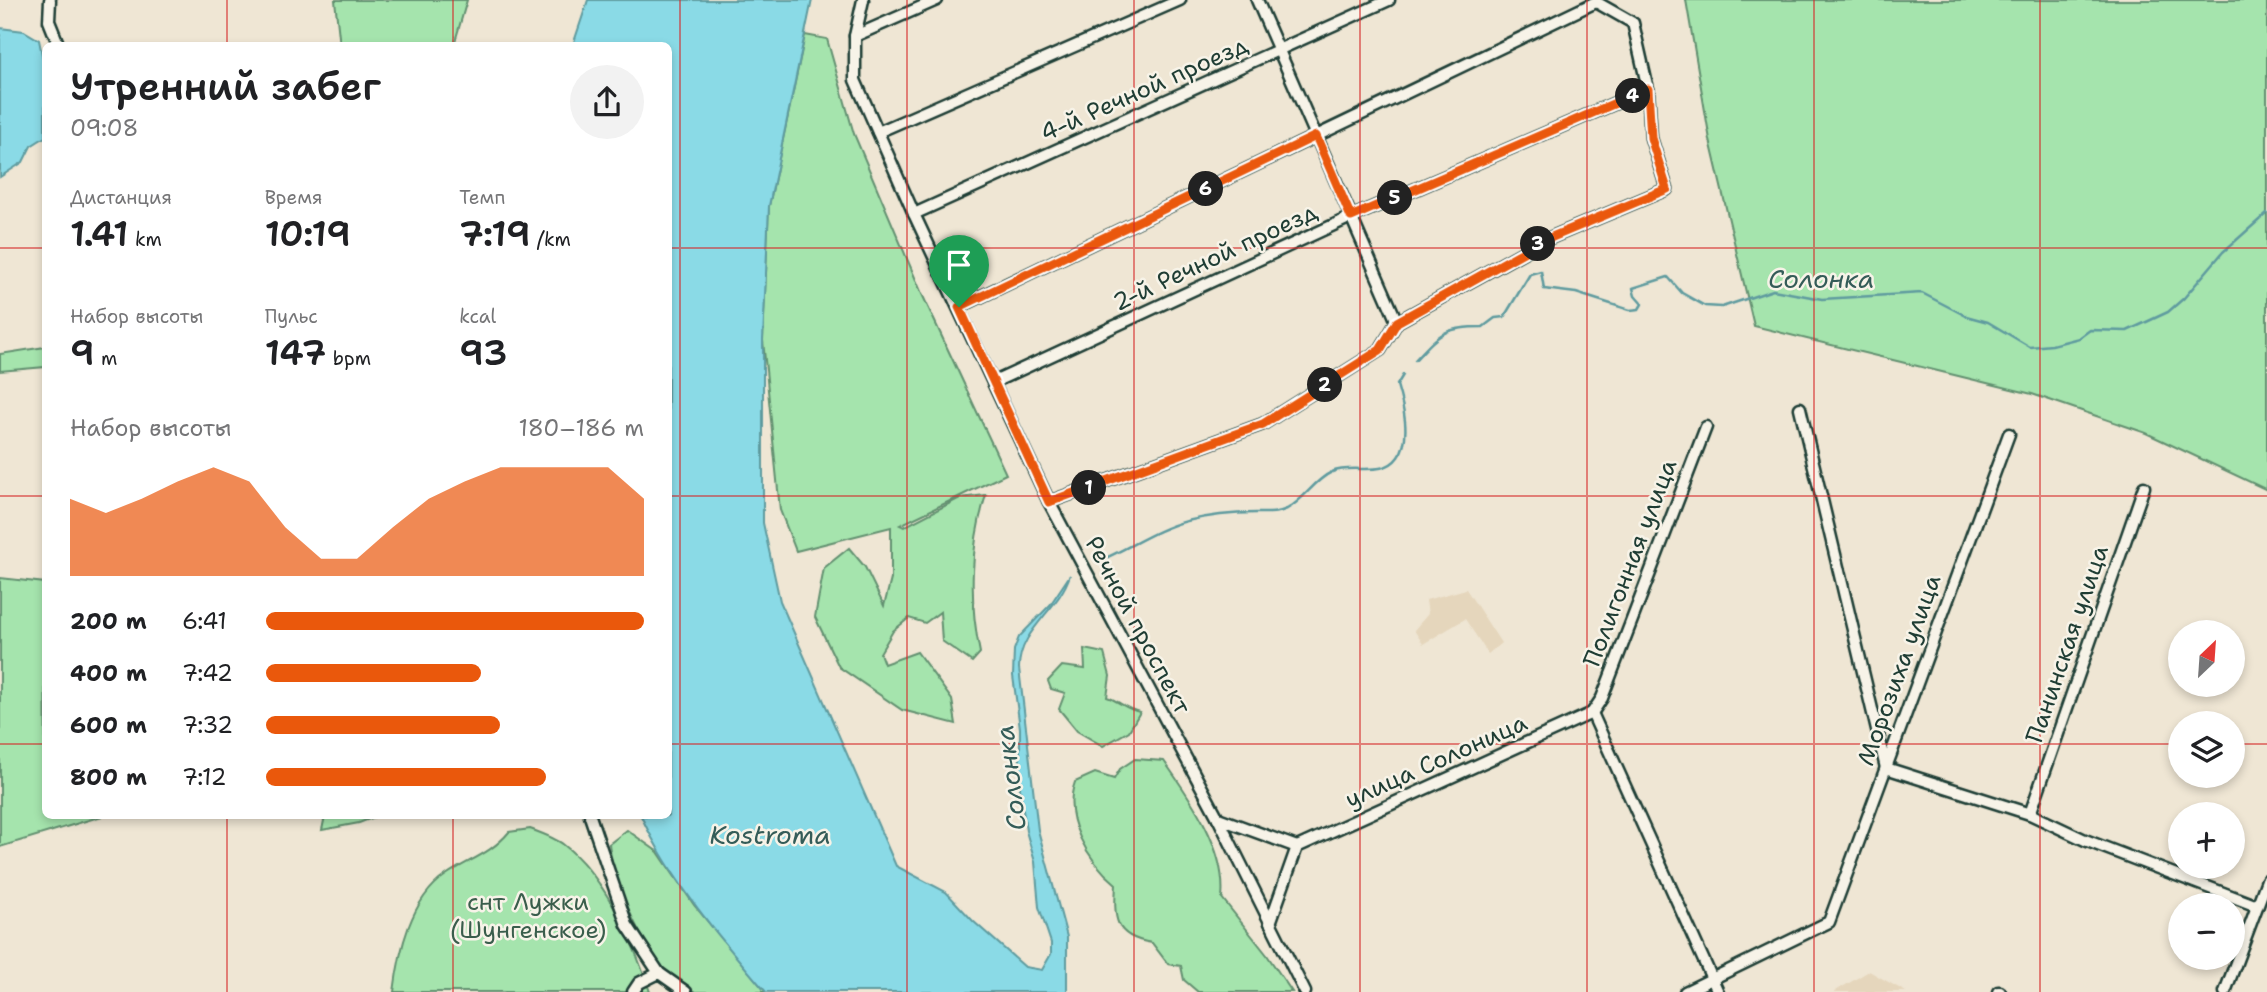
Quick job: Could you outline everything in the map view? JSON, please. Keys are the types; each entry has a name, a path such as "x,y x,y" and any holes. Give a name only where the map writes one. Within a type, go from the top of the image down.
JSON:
{"street":[{"path":"50,0 49,20 57,42"},
{"name":"Речной проспект","path":"863,0 855,36 855,80 878,132 1049,502 1218,818 1305,992"},
{"path":"855,36 937,0"},
{"path":"878,132 1180,0"},
{"path":"1257,0 1397,322"},
{"name":"4-й Речной проезд","path":"915,214 1389,0"},
{"path":"959,307 1596,2 1633,23 1648,89 1651,138 1667,189 1545,240 1397,322 1380,350 1263,424 1049,502"},
{"name":"2-й Речной проезд","path":"994,382 1351,217 1648,89"},
{"path":"1800,408 1886,768 2030,814 2085,841 2257,906"},
{"name":"Полигонная улица","path":"1592,713 1602,698 1706,427"},
{"name":"Морозиха улица","path":"1712,979 1829,922 2009,434"},
{"name":"Панинская улица","path":"2030,814 2144,487"},
{"path":"1592,713 1718,992"},
{"name":"улица Солоница","path":"1297,847 1592,713"},
{"path":"1218,818 1297,847 1270,923"},
{"path":"591,819 627,925 659,973 686,992"},
{"path":"2225,992 2267,880"},
{"path":"633,992 639,983 659,973"},
{"path":"1685,992 1712,979"}],"shaded area":[{"path":"1466,589 1501,643 1488,654 1465,619 1423,644 1414,630 1428,614 1426,600"},
{"path":"1869,971 1906,992 1834,992"}],"green space":[{"path":"335,0 467,0 455,42 340,42"},
{"path":"1686,0 2267,0 2267,490 2146,433 2032,394 1754,326 1710,140"},
{"path":"805,35 827,39 854,134 922,294 1006,474 900,525 904,527 960,498 986,495 977,533 973,573 974,613 980,653 972,662 942,641 940,612 925,623 909,618 893,631 880,653 884,664 917,652 952,700 956,724 902,710 839,667 815,617 824,568 849,548 865,567 884,606 891,579 891,527 796,551 780,510 763,340 769,206"},
{"path":"42,347 42,367 0,371 0,354"},
{"path":"0,578 42,583 42,819 92,819 0,847"},
{"path":"1084,649 1104,653 1110,676 1107,697 1140,712 1129,731 1103,746 1077,731 1059,709 1065,693 1051,689 1048,681 1062,666 1085,669"},
{"path":"1135,759 1164,761 1196,808 1219,862 1222,898 1292,992 1198,992 1184,980 1181,966 1168,964 1152,943 1139,940 1123,931 1116,916 1116,884 1096,863 1080,838 1072,810 1072,796 1075,782 1095,773 1114,779 1120,769"},
{"path":"324,819 369,819 359,823 322,830"},
{"name":"снт Лужки (Шунгенское)","path":"530,829 564,845 593,875 627,932 650,992 394,992 403,944 423,898 446,875 479,856 509,832"},
{"path":"627,830 658,852 694,905 766,992 696,992 680,983 665,969 638,929 612,862 609,844"}],"water":[{"name":"Kostroma","path":"588,0 812,0 769,206 763,340 763,523 780,601 896,866 946,892 973,921 1025,967 1042,970 1051,954 1051,943 1039,907 1035,862 1026,831 1020,790 1020,728 1013,676 1014,650 1019,637 1050,605 1070,575 1057,599 1025,642 1019,668 1038,830 1067,937 1067,992 766,992 714,930 653,840 642,819 672,819 672,42 574,42"},
{"path":"0,28 24,31 39,40 42,54 42,139 31,146 23,162 0,177"}],"waterway":[{"name":"Солонка","path":"1415,360 1444,333 1460,328 1483,327 1495,318 1504,317 1530,274 1541,271 1544,289 1576,293 1630,310 1639,309 1642,304 1635,296 1633,288 1668,277 1682,293 1705,306 1722,307 1773,290 1822,299 1922,293 1966,316 1988,322 2030,347 2052,345 2079,338 2090,330 2127,331 2168,312 2184,298 2223,252 2267,213"},
{"name":"Солонка","path":"1099,561 1164,529 1187,521 1221,515 1283,511 1332,472 1376,469 1392,463 1398,457 1405,441 1405,421 1397,385 1403,375"}],"route":[{"path":"1648,89 1651,138 1667,189 1545,240 1397,322 1380,350 1263,424 1049,502 959,307 1316,136 1351,217 1648,89"}]}
